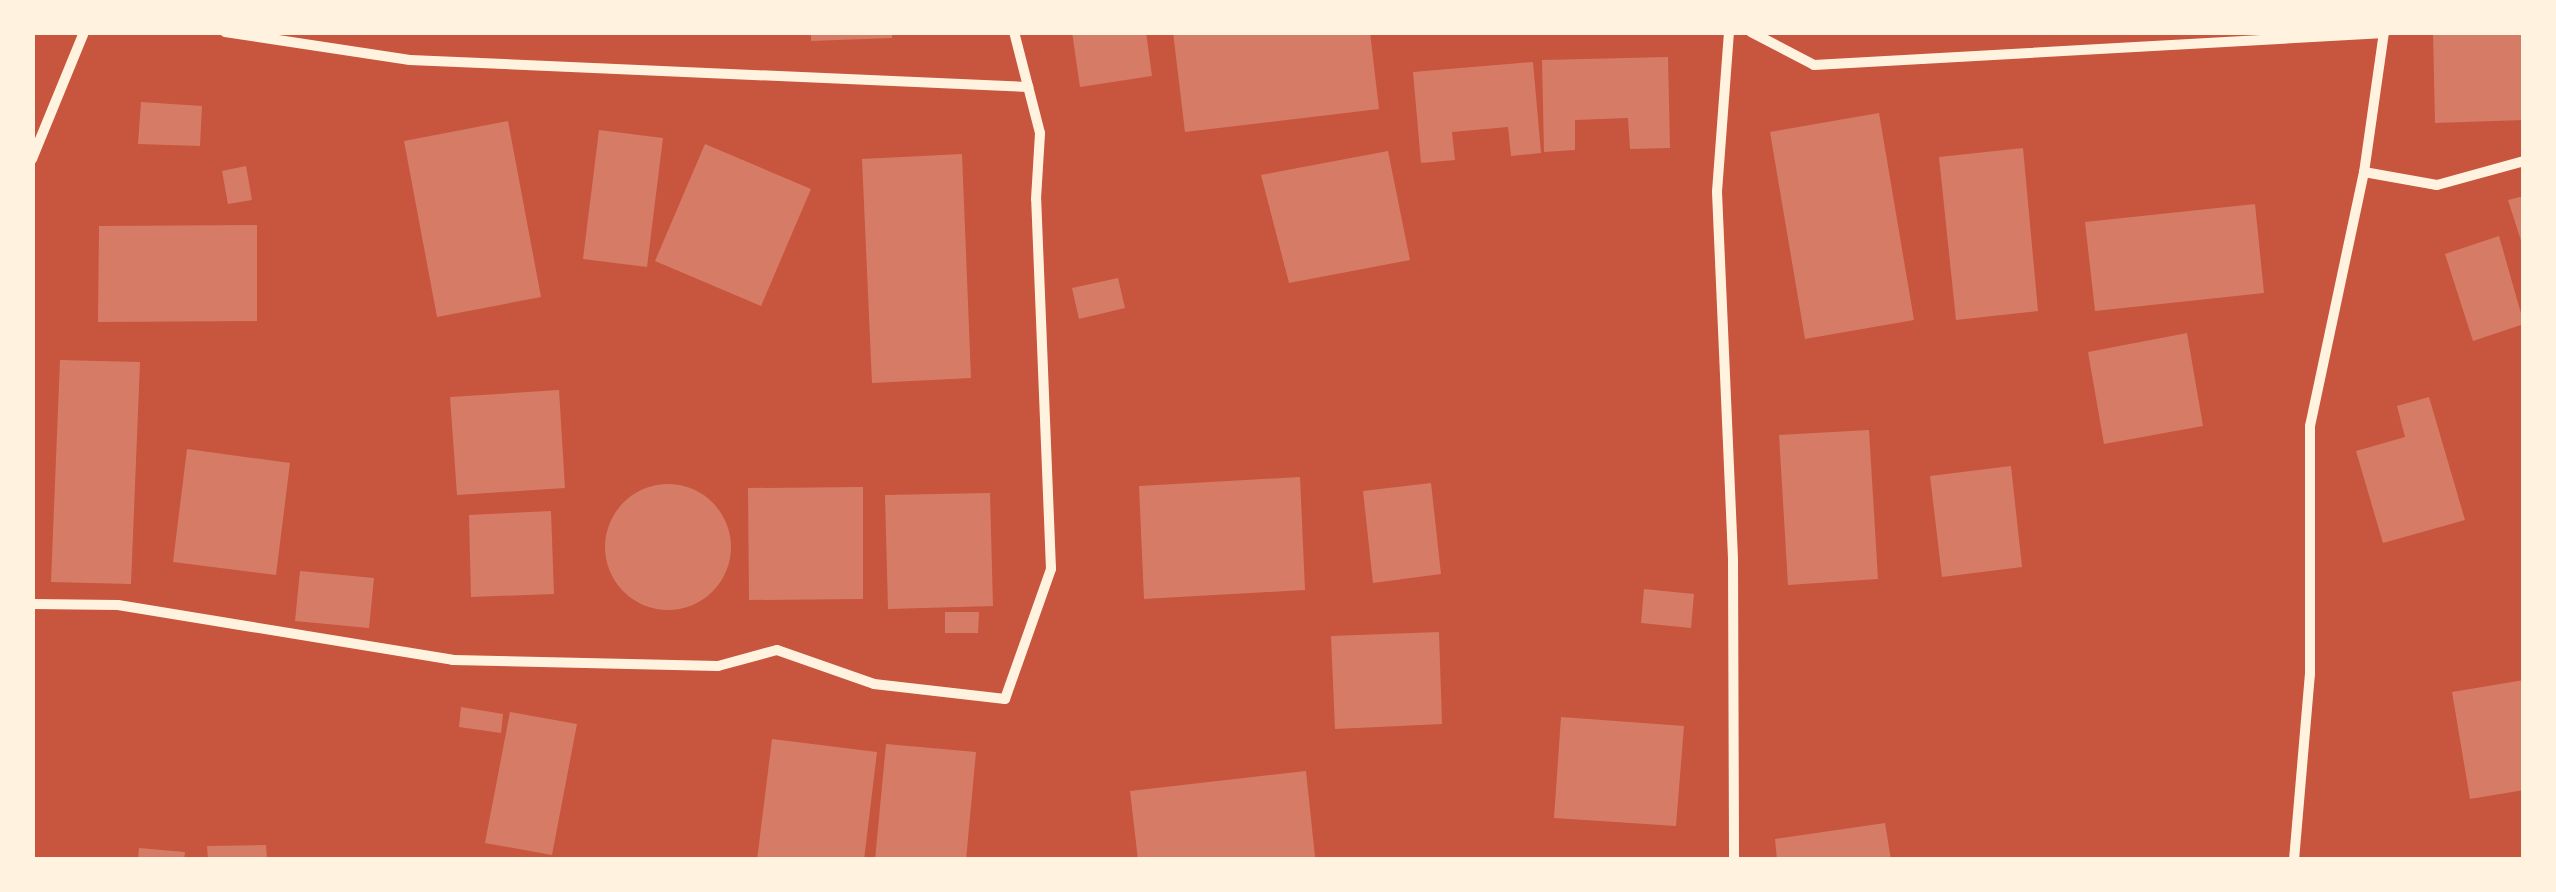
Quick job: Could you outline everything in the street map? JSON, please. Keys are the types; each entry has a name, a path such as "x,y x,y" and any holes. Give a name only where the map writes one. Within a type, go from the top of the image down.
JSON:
{"street":[{"path":"32,159 84,32"},
{"path":"225,32 410,60 1028,87"},
{"path":"32,604 118,606 453,660 718,666 778,650 874,684 1005,698 1051,569 1036,199 1040,133 1014,32"},
{"path":"1730,32 1717,192 1733,560 1734,860"},
{"path":"1751,32 1814,65 2384,33 2364,172 2310,426 2310,674 2294,860"},
{"path":"2364,172 2436,184 2524,161"}],"building":[{"path":"811,32 892,32 892,38 811,41"},
{"path":"1072,32 1146,32 1152,76 1080,87"},
{"path":"1173,32 1370,32 1379,109 1185,132"},
{"path":"2433,32 2523,32 2524,120 2435,123"},
{"path":"1668,57 1670,148 1630,149 1628,118 1575,120 1575,150 1544,152 1542,60"},
{"path":"1533,62 1541,153 1511,156 1508,127 1452,132 1455,160 1421,163 1413,72"},
{"path":"141,102 202,106 200,146 138,144"},
{"path":"1879,113 1914,320 1805,339 1770,132"},
{"path":"508,121 541,297 437,317 404,141"},
{"path":"599,130 663,138 647,267 583,259"},
{"path":"705,144 811,189 761,306 655,261"},
{"path":"2023,148 2038,311 1956,320 1939,157"},
{"path":"1388,151 1410,260 1289,283 1261,175"},
{"path":"962,154 971,378 872,383 862,159"},
{"path":"246,166 252,200 228,204 222,171"},
{"path":"2524,196 2524,247 2523,247 2508,200"},
{"path":"2255,204 2264,293 2095,311 2085,222"},
{"path":"257,225 257,321 98,322 99,226"},
{"path":"2499,236 2524,324 2473,341 2445,254"},
{"path":"1118,278 1125,308 1079,319 1072,288"},
{"path":"2187,333 2203,426 2104,444 2088,352"},
{"path":"60,360 140,362 131,584 51,582"},
{"path":"559,390 565,488 457,495 450,397"},
{"path":"2429,397 2465,520 2383,543 2356,451 2405,437 2397,406"},
{"path":"1869,430 1878,579 1788,585 1779,435"},
{"path":"187,449 290,463 276,575 173,562"},
{"path":"2011,466 2022,567 1942,577 1930,476"},
{"path":"1300,477 1305,590 1144,599 1139,486"},
{"path":"1431,483 1441,574 1373,583 1363,491"},
{"path":"668,484 692,489 712,503 726,523 731,547 726,571 712,591 692,605 668,610 644,605 624,591 610,571 605,547 610,523 624,503 644,489"},
{"path":"863,487 863,599 749,600 748,488"},
{"path":"990,493 993,606 888,609 885,495"},
{"path":"551,511 554,594 471,597 469,515"},
{"path":"300,571 374,578 369,628 295,621"},
{"path":"1644,589 1694,594 1691,628 1641,623"},
{"path":"945,612 979,612 978,633 945,633"},
{"path":"1439,632 1442,724 1335,729 1331,636"},
{"path":"2524,680 2524,790 2470,799 2452,692"},
{"path":"461,707 503,714 501,733 459,727"},
{"path":"510,712 577,724 552,855 485,843"},
{"path":"1561,717 1684,726 1676,826 1554,818"},
{"path":"772,739 877,752 864,860 757,860"},
{"path":"886,744 976,752 966,860 875,860"},
{"path":"1306,771 1315,857 1138,860 1130,791"},
{"path":"1885,823 1891,860 1777,860 1775,839"},
{"path":"266,845 267,860 208,860 207,846"},
{"path":"139,848 185,852 184,860 138,860"}]}
